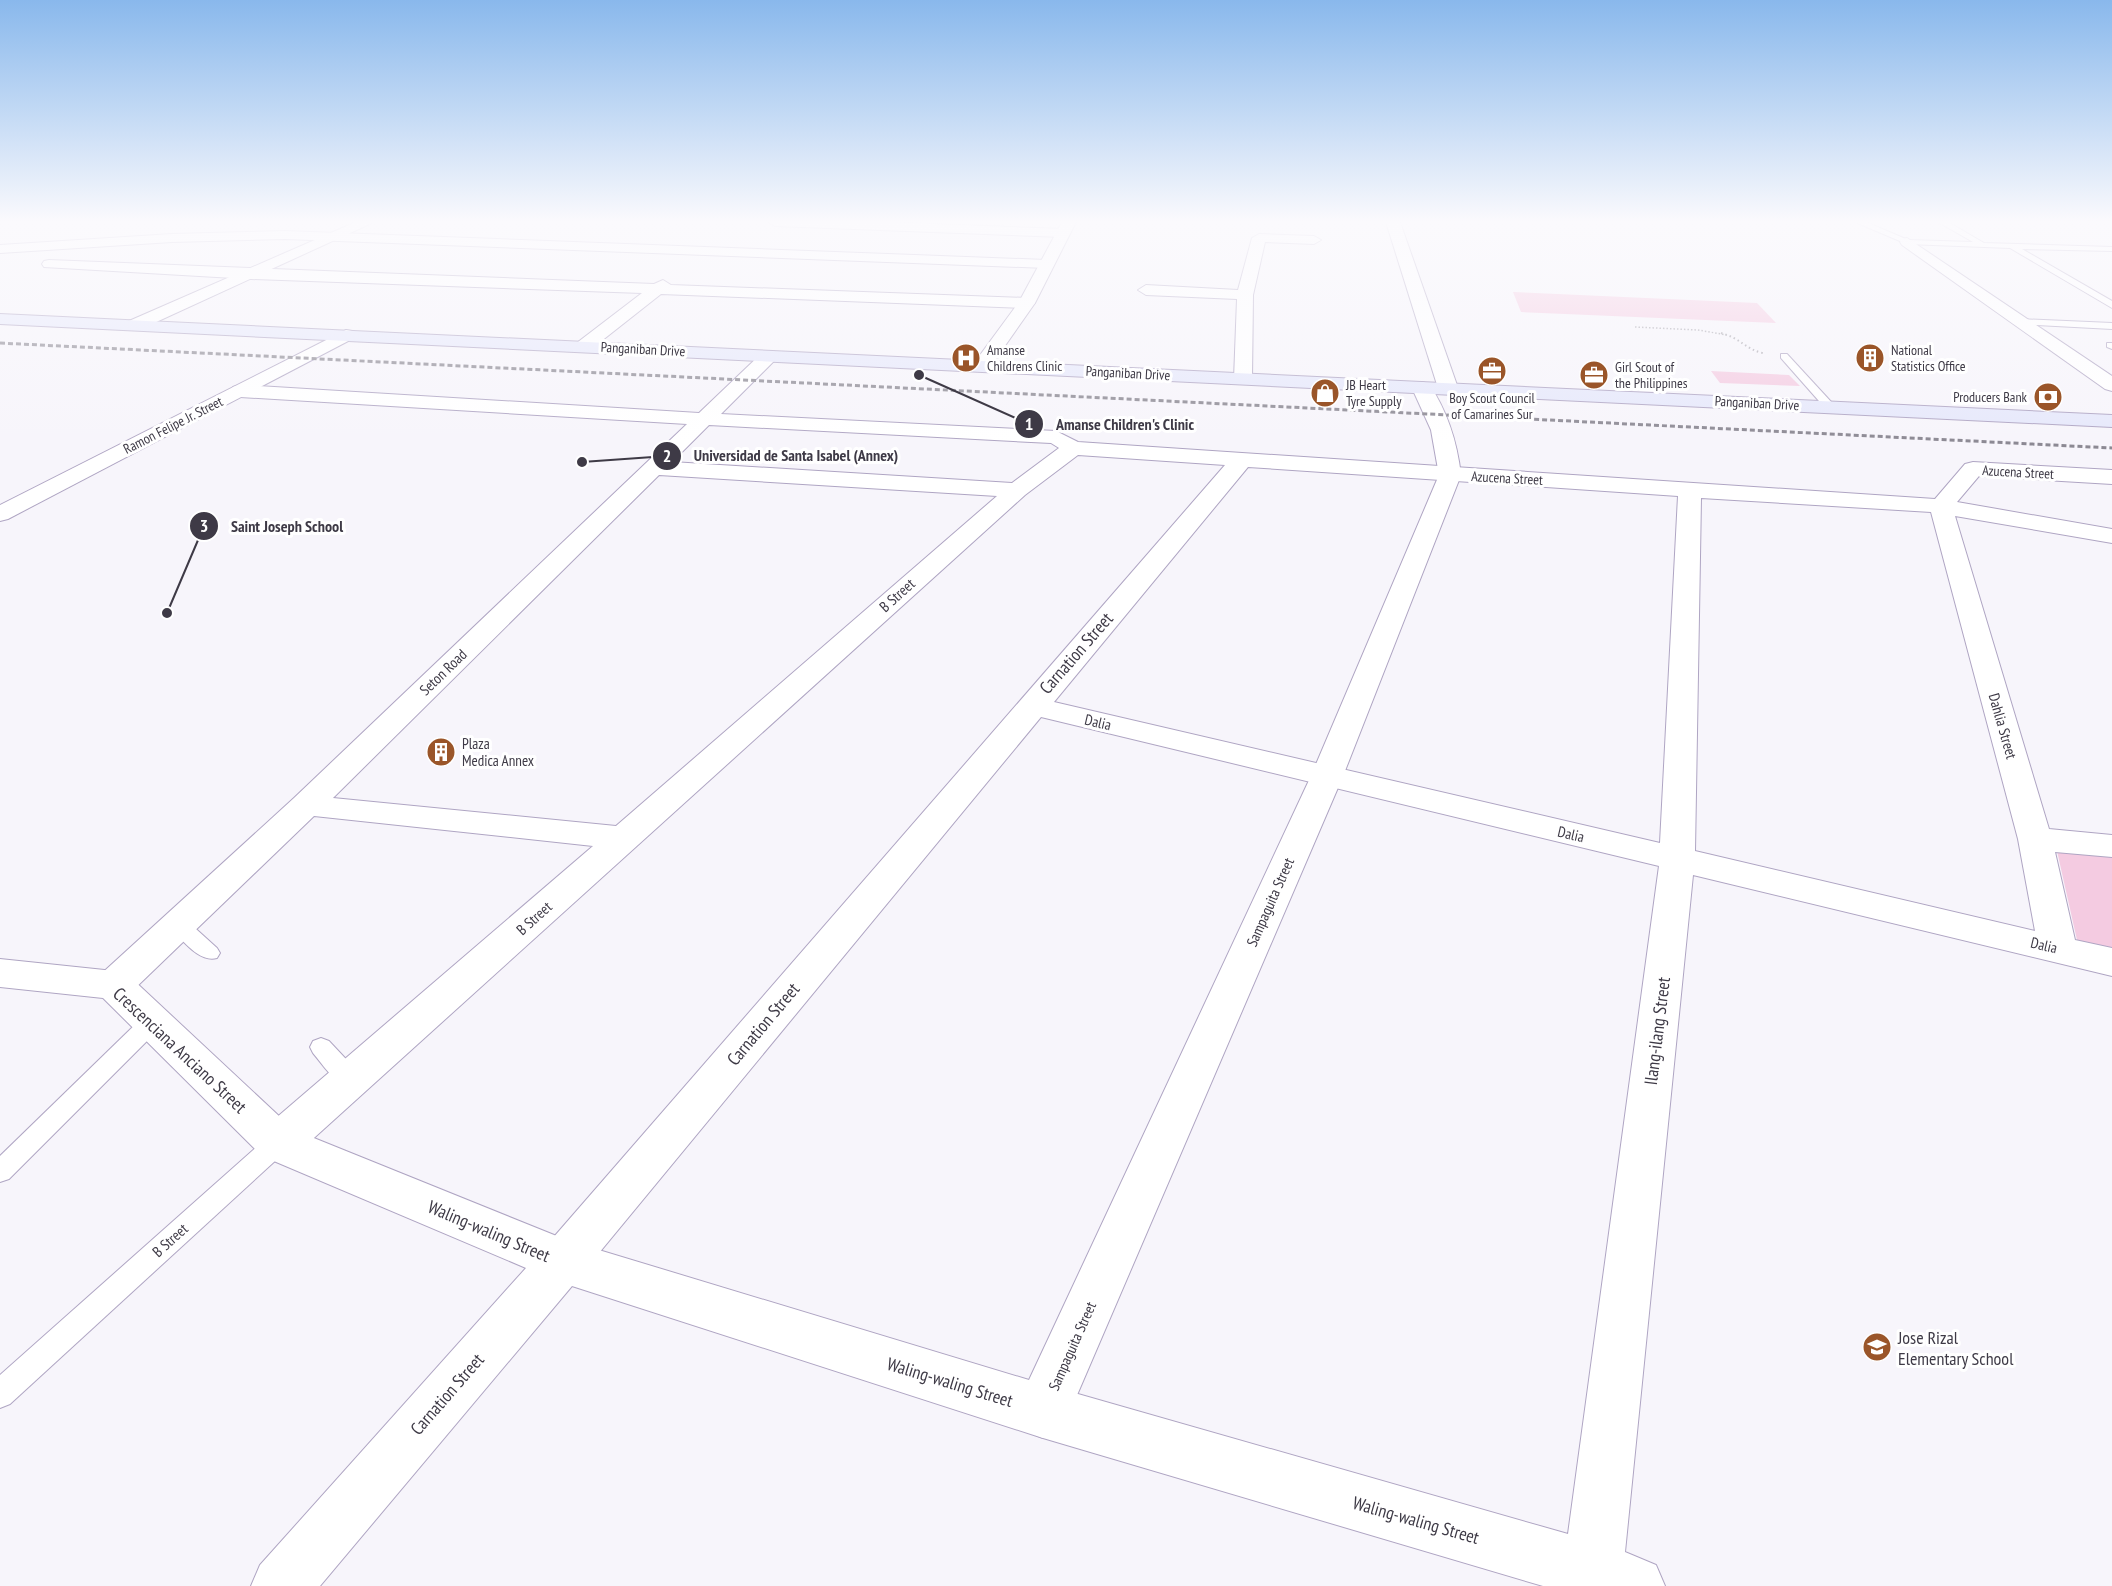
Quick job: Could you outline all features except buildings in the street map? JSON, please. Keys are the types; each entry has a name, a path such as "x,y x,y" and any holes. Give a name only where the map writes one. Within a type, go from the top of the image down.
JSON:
{"main road":[{"name":"Panganiban Drive","path":"0,319 2112,421"}],"street":[{"path":"135,326 202,296"},
{"path":"584,346 647,296"},
{"path":"842,296 1028,303"},
{"path":"981,366 1031,296"},
{"path":"1243,379 1245,296"},
{"path":"1418,296 1448,388"},
{"path":"1983,296 2112,385"},
{"name":"Ramon Felipe Jr. Street","path":"0,514 346,334"},
{"name":"Seton Road","path":"114,985 306,804 769,356"},
{"name":"Sampaguita Street","path":"1043,1411 1327,776 1450,475 1447,446 1439,415 1422,387"},
{"name":"Azucena Street","path":"240,391 704,419 1056,437 1073,448 1450,475 1941,506 2112,536"},
{"name":"B Street","path":"278,1143 1017,490 1073,448"},
{"name":"Carnation Street","path":"281,1586 563,1262 1031,706 1241,461"},
{"path":"654,468 1017,490"},
{"name":"Azucena Street","path":"1941,506 1973,469 2112,477"},
{"name":"Ilang-ilang Street","path":"1614,1579 1677,860 1690,489"},
{"name":"Dahlia Street","path":"1941,506 2035,838 2058,948"},
{"name":"Dalia","path":"1031,706 2112,962"},
{"path":"306,804 624,838"},
{"path":"2035,838 2112,846"},
{"name":"Crescenciana Anciano Street","path":"0,973 114,985 278,1143"},
{"name":"Waling-waling Street","path":"278,1143 563,1262 1043,1411 1614,1579"}],"lane":[{"path":"2096,296 2112,305"},
{"path":"2019,322 2112,326"},
{"path":"1784,356 1830,406"},
{"path":"178,924 210,952"},
{"path":"0,1172 151,1023"},
{"path":"321,1047 352,1080"},
{"name":"B Street","path":"0,1394 278,1143"}],"path":[{"path":"1635,327 1683,329 1729,336 1741,340 1754,351 1784,356"}],"shaded area":[{"path":"1515,296 1602,296 1757,303 1776,323 1521,312"},
{"path":"1711,371 1789,375 1800,386 1720,383"},
{"path":"2057,851 2112,856 2112,950 2077,940"}],"railway":[{"path":"0,343 2112,448"}],"place":[{"name":"Amanse Childrens Clinic","path":"966,358"},
{"name":"National Statistics Office","path":"1870,358"},
{"name":"Boy Scout Council of Camarines Sur","path":"1492,371"},
{"name":"Amanse Children's Clinic","path":"919,375"},
{"name":"Girl Scout of the Philippines","path":"1594,375"},
{"name":"JB Heart Tyre Supply","path":"1325,393"},
{"name":"Producers Bank","path":"2048,397"},
{"name":"Universidad de Santa Isabel (Annex)","path":"582,462"},
{"name":"Saint Joseph School","path":"167,613"},
{"name":"Plaza Medica Annex","path":"441,752"},
{"name":"Jose Rizal Elementary School","path":"1877,1347"}]}
